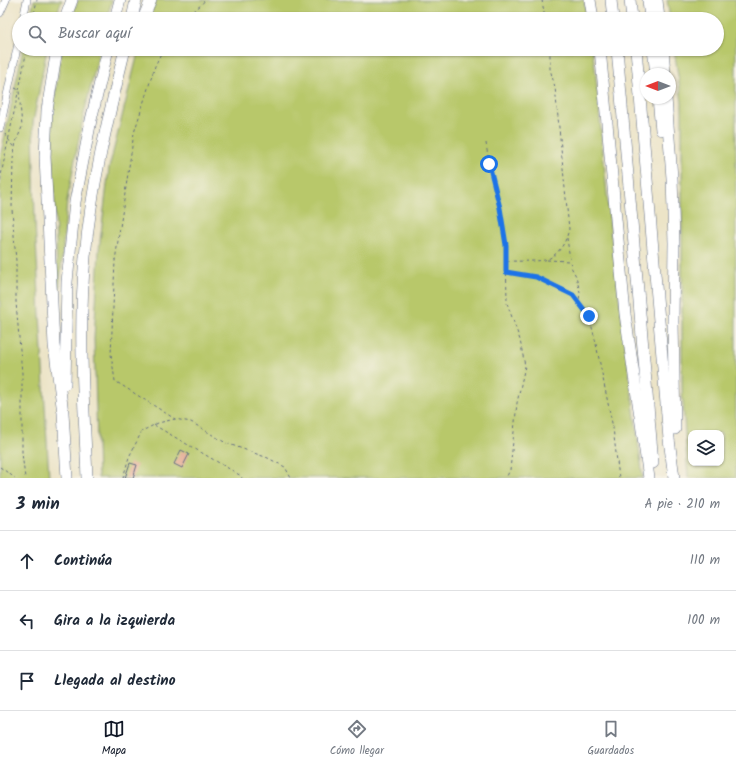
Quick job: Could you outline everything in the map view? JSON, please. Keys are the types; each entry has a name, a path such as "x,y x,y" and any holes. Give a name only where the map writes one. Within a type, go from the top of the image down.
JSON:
{"highway":[{"path":"68,12 72,0"},
{"path":"117,12 120,0"},
{"path":"133,12 136,0"},
{"path":"146,12 151,0"},
{"path":"590,0 592,12"},
{"path":"594,0 595,12"},
{"path":"611,0 612,12"},
{"path":"630,0 631,12"},
{"path":"648,0 649,12"},
{"path":"657,0 658,12"},
{"path":"56,56 48,110 45,157 54,346 63,413 67,478"},
{"path":"63,413 67,282 75,202 91,120 106,56"},
{"path":"87,478 81,323 85,257 91,201 123,56"},
{"path":"100,158 109,138 130,56"},
{"path":"598,56 605,99"},
{"path":"601,56 625,314 649,478"},
{"path":"618,56 655,478"},
{"path":"637,56 669,439 674,478"},
{"path":"654,56 655,68"},
{"path":"664,56 665,68"},
{"path":"659,104 673,286"},
{"path":"666,104 674,243 674,374 679,478"}],"street":[{"path":"0,13 6,0"},
{"path":"24,12 27,0"},
{"path":"1,130 2,105 9,87 15,56"}],"path":[{"path":"34,12 37,0"},
{"path":"192,12 201,5 204,0"},
{"path":"542,0 544,12"},
{"path":"0,180 26,56"},
{"path":"160,56 155,66 134,133 115,261 111,354 115,381 175,419 191,422 226,444 268,458 285,467 291,478"},
{"path":"547,260 562,248 569,230 555,87 550,69 550,56"},
{"path":"9,87 19,90 22,127 13,159 12,209 16,261 16,302 22,373 22,452 26,478"},
{"path":"1,130 15,149"},
{"path":"486,143 489,164 500,208 506,245 507,303 520,340 525,366 517,403 510,470 506,478"},
{"path":"567,237 571,267 576,276 580,292 579,302"},
{"path":"506,261 571,261"},
{"path":"506,272 536,277 573,295 589,316 613,428 619,478"},
{"path":"123,478 129,456 142,431 154,425 175,419"},
{"path":"154,425 234,471 242,478"},
{"path":"0,467 15,478"}],"green space":[{"path":"34,0 62,0 58,12 31,12"},
{"path":"78,0 112,0 109,12 74,12"},
{"path":"147,0 584,0 586,12 145,12"},
{"path":"667,0 736,0 736,478 688,478 682,389 682,102 675,56 724,56 724,12 669,12"},
{"path":"22,56 46,56 33,123 35,223 49,478 0,478 0,158"},
{"path":"61,56 98,56 83,118 67,201 58,305 52,116"},
{"path":"137,56 593,56 611,236 643,478 98,478 94,339 99,250 109,168"}],"building":[{"path":"181,450 189,454 182,468 174,464"},
{"path":"130,463 137,465 133,478 125,478"}],"route":[{"path":"489,164 500,208 506,245 506,272 536,277 573,295 589,316"}]}
